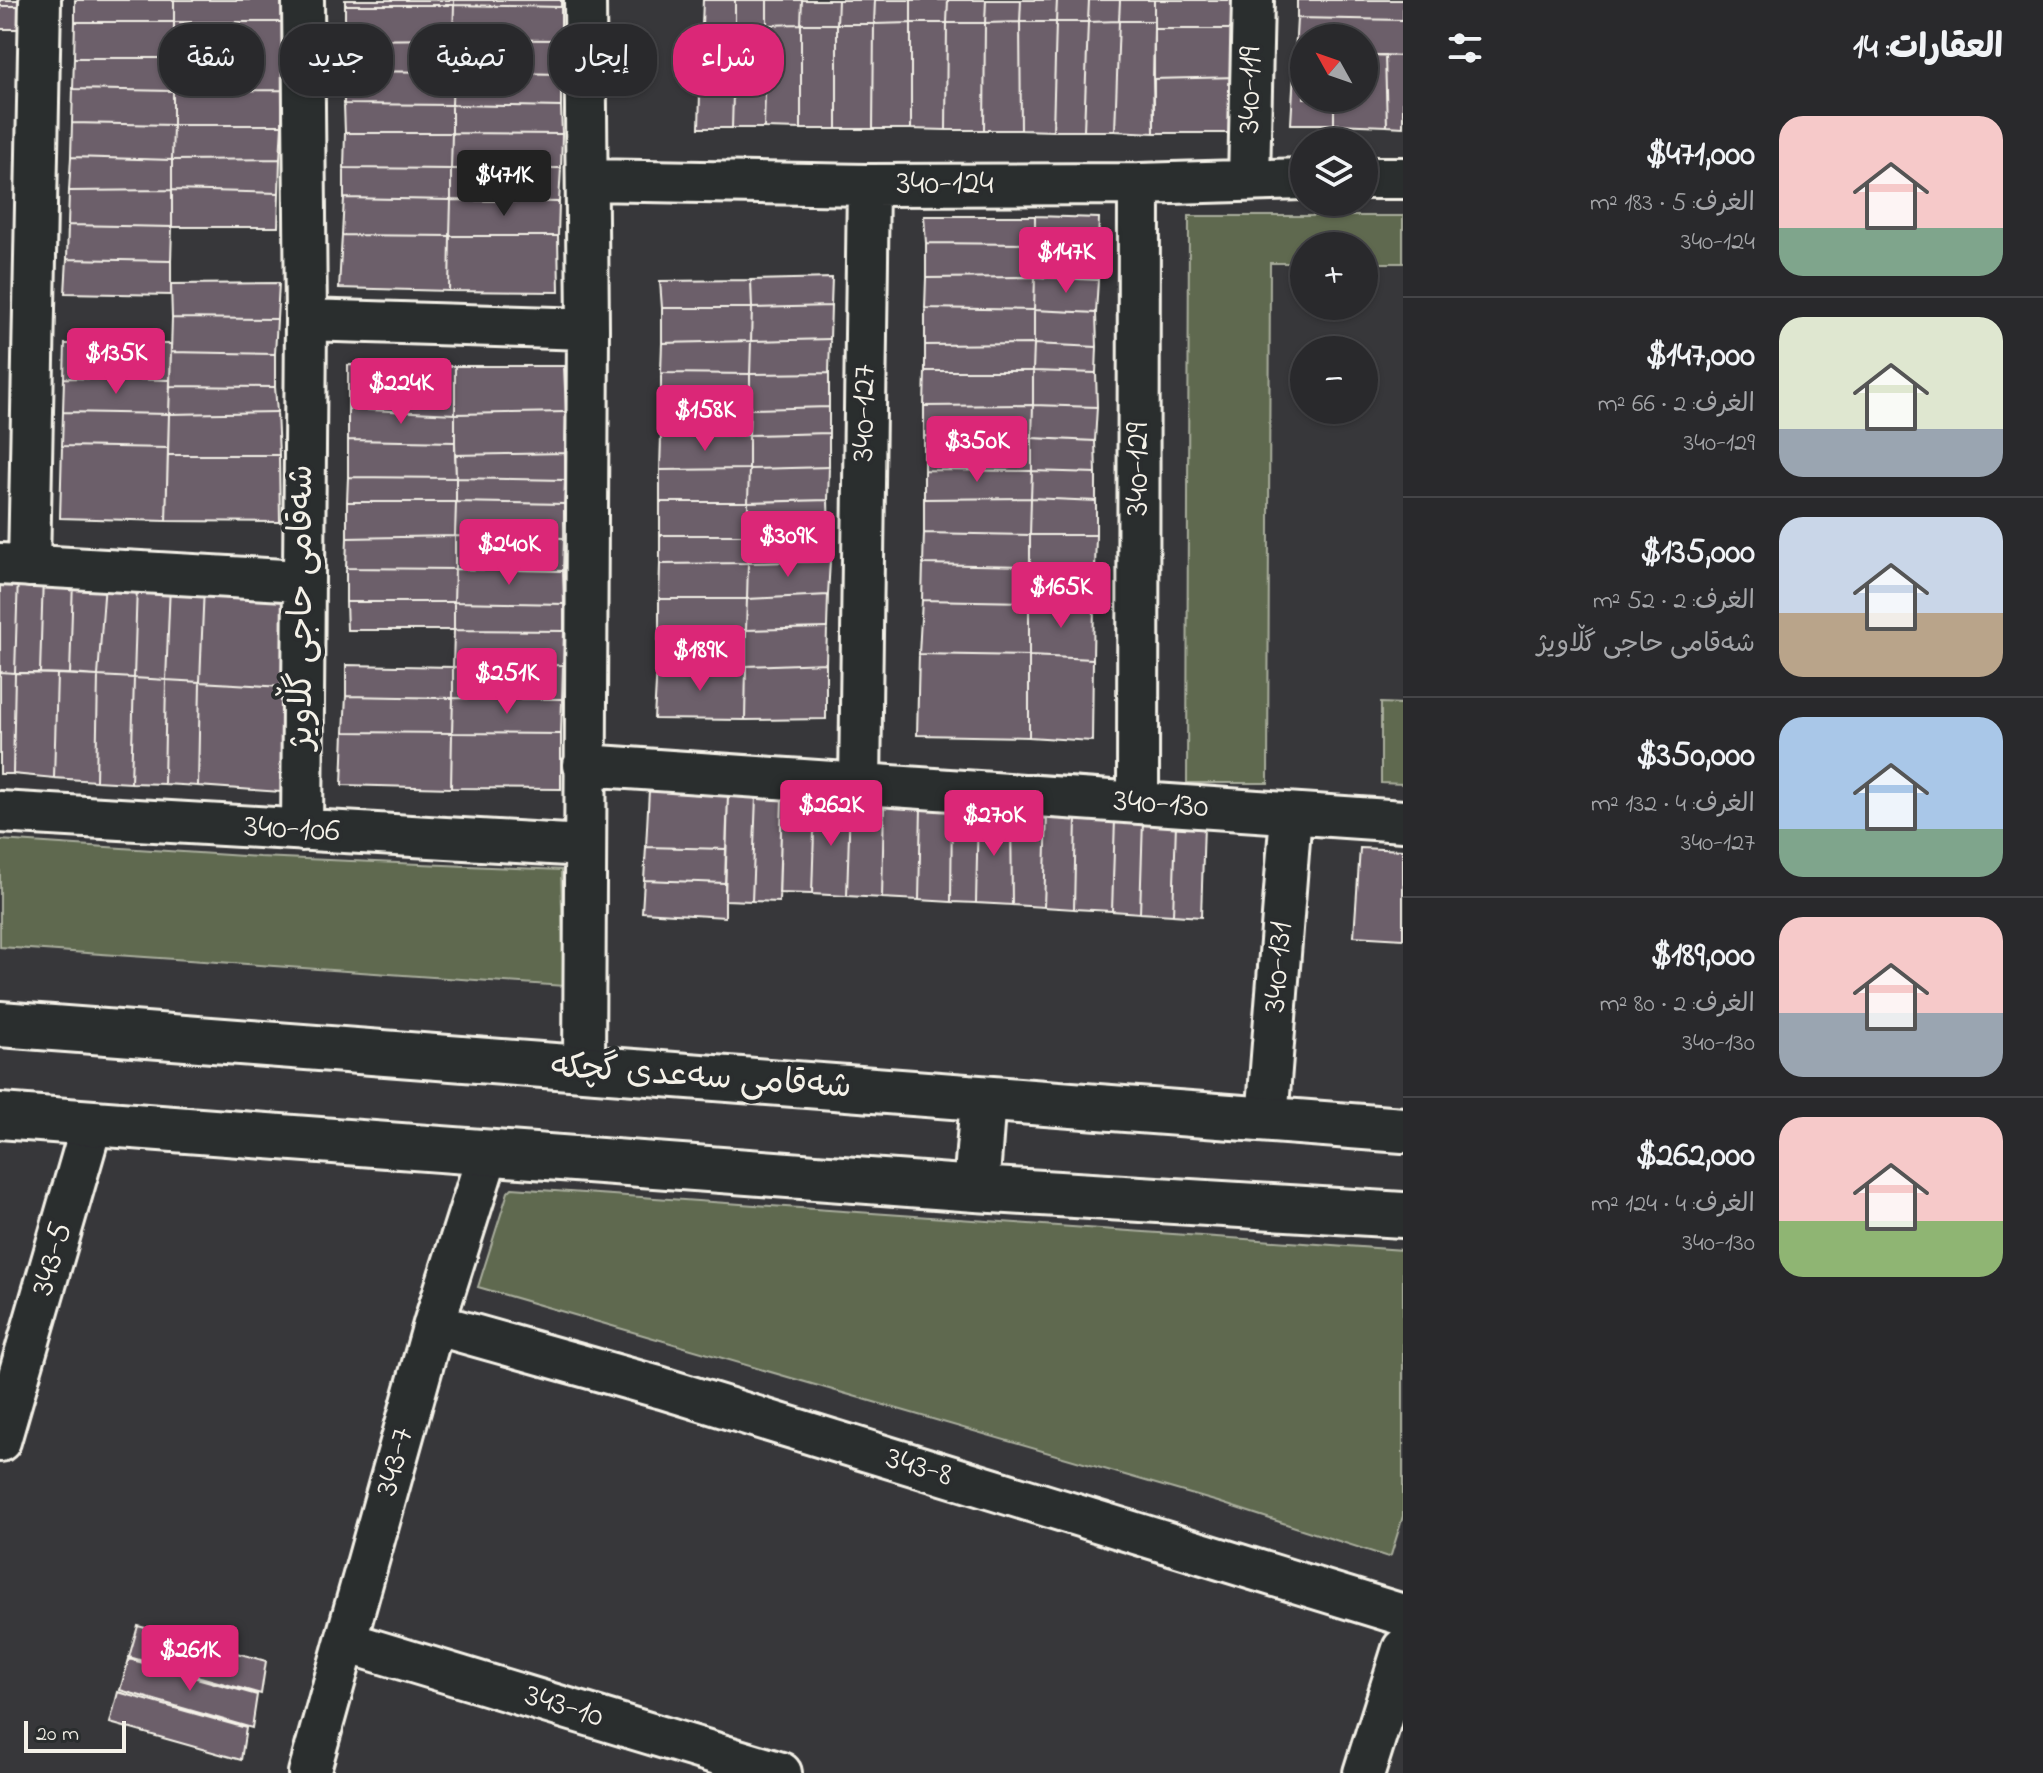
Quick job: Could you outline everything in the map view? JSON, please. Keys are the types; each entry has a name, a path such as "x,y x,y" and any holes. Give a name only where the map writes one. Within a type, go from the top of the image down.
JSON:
{"main road":[{"name":"شەقامی سەعدی گچکە","path":"0,1024 1403,1130"},
{"path":"976,1189 983,1099"},
{"path":"0,1116 976,1189 1403,1215"}],"street":[{"path":"40,0 18,199 14,565 302,581"},
{"name":"شەقامی حاجی گڵاویژ","path":"302,830 306,320 303,0"},
{"path":"584,1069 588,329 585,0"},
{"name":"340-119","path":"1249,180 1253,0"},
{"path":"1378,178 1403,178"},
{"name":"340-124","path":"587,180 868,185 1139,184 1290,179"},
{"name":"340-129","path":"1138,803 1139,184"},
{"name":"340-127","path":"860,784 868,185"},
{"path":"306,320 588,329"},
{"name":"340-130","path":"584,765 1403,821"},
{"name":"340-106","path":"0,812 584,846"},
{"name":"340-131","path":"1267,1120 1291,814"},
{"name":"343-5","path":"0,1441 92,1123"},
{"name":"343-7","path":"309,1773 434,1324 488,1153"},
{"name":"343-8","path":"434,1324 662,1388 1403,1615"},
{"name":"343-10","path":"346,1642 781,1773"},
{"path":"1364,1773 1403,1649"}],"green space":[{"path":"1189,216 1403,216 1403,263 1378,263 1378,232 1290,232 1290,263 1270,263 1268,783 1187,783"},
{"path":"1381,703 1403,704 1403,784 1381,783"},
{"path":"0,840 259,857 561,870 564,986 0,947"},
{"path":"512,1188 1403,1250 1403,1516 1391,1555 1388,1557 1218,1502 478,1287 508,1192"}],"building":[{"path":"0,0 23,0 23,6 0,6"},
{"path":"75,0 174,0 174,22 75,22"},
{"path":"174,0 284,0 284,22 174,22"},
{"path":"345,0 454,0 454,5 345,5"},
{"path":"454,0 561,0 561,7 454,5"},
{"path":"703,0 735,0 735,24 702,24"},
{"path":"735,0 767,0 767,24 735,24"},
{"path":"767,0 802,0 801,24 767,24"},
{"path":"802,0 838,0 837,24 801,24"},
{"path":"838,0 875,0 874,24 837,24"},
{"path":"875,0 911,0 911,23 874,24"},
{"path":"911,0 948,0 947,23 911,23"},
{"path":"948,0 986,0 985,23 947,23"},
{"path":"986,0 1021,0 1020,22 985,23"},
{"path":"1021,0 1057,0 1056,22 1020,22"},
{"path":"1057,0 1089,0 1088,22 1056,22"},
{"path":"1089,0 1120,0 1119,21 1088,22"},
{"path":"1120,0 1154,0 1154,21 1119,21"},
{"path":"1154,0 1239,0 1239,29 1154,29"},
{"path":"1297,0 1403,0 1403,20 1297,18"},
{"path":"345,5 454,5 453,24 409,24 409,39 393,40 393,24 345,24"},
{"path":"454,5 561,7 561,24 549,24 549,40 533,40 533,24 453,24"},
{"path":"0,6 23,6 23,29 0,29"},
{"path":"1297,18 1403,20 1403,56 1378,55 1378,24 1297,24"},
{"path":"1119,21 1154,21 1154,133 1115,131"},
{"path":"1119,21 1115,131 1084,131 1088,22"},
{"path":"75,22 174,22 159,24 159,58 74,58"},
{"path":"284,22 280,24 280,90 264,90 264,24 174,24"},
{"path":"1020,22 1056,22 1053,131 1021,130"},
{"path":"1020,22 1021,130 984,130 985,23"},
{"path":"1056,22 1088,22 1084,131 1053,131"},
{"path":"911,23 947,23 946,130 911,129"},
{"path":"911,23 911,129 873,129 874,24"},
{"path":"947,23 985,23 984,130 946,130"},
{"path":"784,24 801,24 801,129 764,128 765,96 784,96"},
{"path":"801,24 837,24 837,129 801,129"},
{"path":"837,24 874,24 873,129 837,129"},
{"path":"1154,29 1239,29 1238,77 1153,79"},
{"path":"409,39 409,72 393,71 393,40"},
{"path":"533,40 549,40 549,74 533,73"},
{"path":"1378,55 1385,55 1387,126 1334,124 1334,112 1378,112"},
{"path":"1385,55 1403,56 1403,127 1387,126"},
{"path":"74,58 159,58 159,91 73,89"},
{"path":"393,71 409,72 409,96 452,96 452,105 344,104 344,96 393,96"},
{"path":"533,73 549,74 549,96 561,96 561,107 452,105 452,96 533,96"},
{"path":"1238,77 1237,133 1154,133 1153,79"},
{"path":"73,89 159,91 159,96 173,96 173,125 72,123"},
{"path":"264,90 280,90 282,125 173,125 173,96 264,96"},
{"path":"700,96 733,96 732,128 699,128"},
{"path":"733,96 765,96 764,128 732,128"},
{"path":"344,104 452,105 452,133 345,133"},
{"path":"452,105 561,107 562,134 452,133"},
{"path":"1292,112 1334,112 1334,124 1291,124"},
{"path":"72,123 173,125 172,160 71,157"},
{"path":"173,125 282,125 280,159 172,160"},
{"path":"345,133 452,133 451,169 344,168"},
{"path":"452,133 562,134 561,168 451,169"},
{"path":"71,157 172,160 172,190 69,191"},
{"path":"280,159 279,193 172,190 172,160"},
{"path":"344,168 451,169 451,200 344,198"},
{"path":"561,168 559,202 451,200 451,169"},
{"path":"172,190 279,193 278,227 172,227"},
{"path":"172,190 172,227 68,225 69,191"},
{"path":"344,198 451,200 450,236 342,235"},
{"path":"451,200 559,202 558,236 450,236"},
{"path":"924,216 1035,216 1035,244 926,243"},
{"path":"1035,216 1099,218 1098,246 1035,244"},
{"path":"68,225 172,227 171,261 67,259"},
{"path":"342,235 450,236 449,291 339,288"},
{"path":"450,236 558,236 559,292 449,291"},
{"path":"926,243 1035,244 1035,277 926,278"},
{"path":"1035,244 1098,246 1098,280 1035,277"},
{"path":"67,259 171,261 171,295 65,293"},
{"path":"1035,277 1098,280 1096,313 1034,310"},
{"path":"1035,277 1034,310 925,308 926,278"},
{"path":"832,278 831,306 752,308 751,280"},
{"path":"751,280 752,308 662,308 660,281"},
{"path":"279,283 277,319 172,318 171,284"},
{"path":"831,306 830,339 751,341 752,308"},
{"path":"662,308 752,308 751,341 662,343"},
{"path":"925,308 1034,310 1034,344 925,345"},
{"path":"1034,310 1096,313 1097,347 1034,344"},
{"path":"172,318 277,319 275,354 171,352"},
{"path":"830,339 829,373 750,374 751,341"},
{"path":"751,341 750,374 661,373 662,343"},
{"path":"65,344 171,344 170,380 64,378"},
{"path":"1034,344 1033,371 925,371 925,345"},
{"path":"1034,344 1097,347 1096,373 1033,371"},
{"path":"171,352 275,354 275,387 170,386"},
{"path":"348,365 455,366 455,414 348,409"},
{"path":"455,366 564,366 566,412 455,414"},
{"path":"925,371 1033,371 1033,405 924,406"},
{"path":"1033,371 1096,373 1097,407 1033,405"},
{"path":"661,373 750,374 750,409 661,410"},
{"path":"829,373 829,407 750,409 750,374"},
{"path":"64,378 170,380 169,414 63,412"},
{"path":"170,386 275,387 277,412 169,414"},
{"path":"1033,405 1032,438 924,436 924,406"},
{"path":"1033,405 1097,407 1095,441 1032,438"},
{"path":"829,407 829,433 749,435 750,409"},
{"path":"348,409 455,414 455,442 348,440"},
{"path":"750,409 749,435 661,436 661,410"},
{"path":"63,412 169,414 168,448 62,446"},
{"path":"277,412 279,455 168,455 169,414"},
{"path":"566,412 565,453 455,455 455,414"},
{"path":"829,433 829,467 749,469 749,435"},
{"path":"749,435 749,469 660,470 661,436"},
{"path":"924,436 1032,438 1032,471 924,470"},
{"path":"1032,438 1095,441 1096,473 1032,471"},
{"path":"348,440 455,442 456,478 348,477"},
{"path":"62,446 168,448 166,521 60,518"},
{"path":"565,453 565,480 456,478 455,455"},
{"path":"168,455 279,455 280,522 166,521"},
{"path":"829,467 828,500 748,502 749,469"},
{"path":"749,469 748,502 660,502 660,470"},
{"path":"924,470 1032,471 1031,498 924,499"},
{"path":"1032,471 1096,473 1096,501 1031,498"},
{"path":"348,477 456,478 456,502 347,502"},
{"path":"456,478 565,480 564,504 456,502"},
{"path":"1031,498 1096,501 1096,535 1030,535"},
{"path":"1031,498 1030,535 924,533 924,499"},
{"path":"828,500 829,533 748,535 748,502"},
{"path":"347,502 456,502 455,536 347,538"},
{"path":"456,502 564,504 564,538 455,536"},
{"path":"660,502 748,502 748,535 660,535"},
{"path":"829,533 830,561 748,563 748,535"},
{"path":"924,533 1030,535 1030,566 923,564"},
{"path":"660,535 748,535 748,563 660,564"},
{"path":"1030,535 1096,535 1095,569 1030,566"},
{"path":"455,536 455,569 346,568 347,538"},
{"path":"455,536 564,538 563,571 455,569"},
{"path":"830,561 828,595 747,599 748,563"},
{"path":"748,563 747,599 659,599 660,564"},
{"path":"923,564 1030,566 1029,602 922,600"},
{"path":"1030,566 1095,569 1094,603 1029,602"},
{"path":"346,568 455,569 454,602 346,602"},
{"path":"455,569 563,571 564,604 454,602"},
{"path":"0,575 18,575 15,673 0,672"},
{"path":"18,575 43,576 40,673 15,673"},
{"path":"43,576 73,580 70,674 40,673"},
{"path":"73,580 105,583 98,676 70,674"},
{"path":"105,583 137,585 134,678 98,676"},
{"path":"137,585 170,585 166,680 134,678"},
{"path":"170,585 204,586 200,682 166,680"},
{"path":"204,586 287,589 284,687 200,682"},
{"path":"828,595 827,628 746,630 747,599"},
{"path":"659,599 747,599 746,630 659,629"},
{"path":"922,600 1029,602 1029,656 919,654"},
{"path":"346,602 454,602 454,630 347,630"},
{"path":"454,602 564,604 564,631 454,630"},
{"path":"1029,602 1094,603 1093,659 1029,656"},
{"path":"827,628 826,663 746,666 746,630"},
{"path":"659,629 746,630 746,666 657,665"},
{"path":"454,630 564,631 563,665 453,667"},
{"path":"919,654 1029,656 1029,737 917,735"},
{"path":"1029,656 1093,659 1092,741 1029,737"},
{"path":"826,663 826,719 745,720 746,666"},
{"path":"346,665 453,667 453,698 346,696"},
{"path":"563,665 562,699 453,698 453,667"},
{"path":"657,665 746,666 745,720 654,719"},
{"path":"0,672 15,673 13,774 0,774"},
{"path":"15,673 57,674 54,778 13,774"},
{"path":"57,674 98,676 96,781 54,778"},
{"path":"98,676 134,678 131,783 96,781"},
{"path":"134,678 166,680 164,784 131,783"},
{"path":"166,680 200,682 198,786 164,784"},
{"path":"200,682 284,687 281,792 198,786"},
{"path":"346,696 453,698 452,733 344,732"},
{"path":"453,698 562,699 561,734 452,733"},
{"path":"344,732 452,733 451,788 342,785"},
{"path":"452,733 561,734 561,789 451,788"},
{"path":"649,790 728,795 726,849 646,847"},
{"path":"728,795 756,796 752,901 725,900"},
{"path":"756,796 782,798 779,902 752,901"},
{"path":"782,798 815,800 812,894 779,893"},
{"path":"815,800 850,802 847,896 812,894"},
{"path":"850,802 884,804 882,898 847,896"},
{"path":"884,804 921,807 919,900 882,898"},
{"path":"921,807 952,808 951,902 919,900"},
{"path":"952,808 978,810 976,903 951,902"},
{"path":"978,810 1011,812 1012,905 976,903"},
{"path":"1011,812 1047,814 1044,907 1012,905"},
{"path":"1047,814 1076,816 1074,909 1044,907"},
{"path":"1076,816 1115,819 1112,911 1074,909"},
{"path":"1115,819 1143,820 1140,913 1112,911"},
{"path":"1143,820 1176,823 1173,915 1140,913"},
{"path":"1176,823 1204,824 1201,917 1173,915"},
{"path":"646,847 726,849 725,883 644,880"},
{"path":"1360,848 1403,850 1403,939 1354,936"},
{"path":"644,880 725,883 725,917 642,912"},
{"path":"138,1626 266,1661 261,1694 129,1657"},
{"path":"129,1659 257,1695 252,1728 120,1690"},
{"path":"118,1692 246,1728 241,1760 110,1723"}]}
